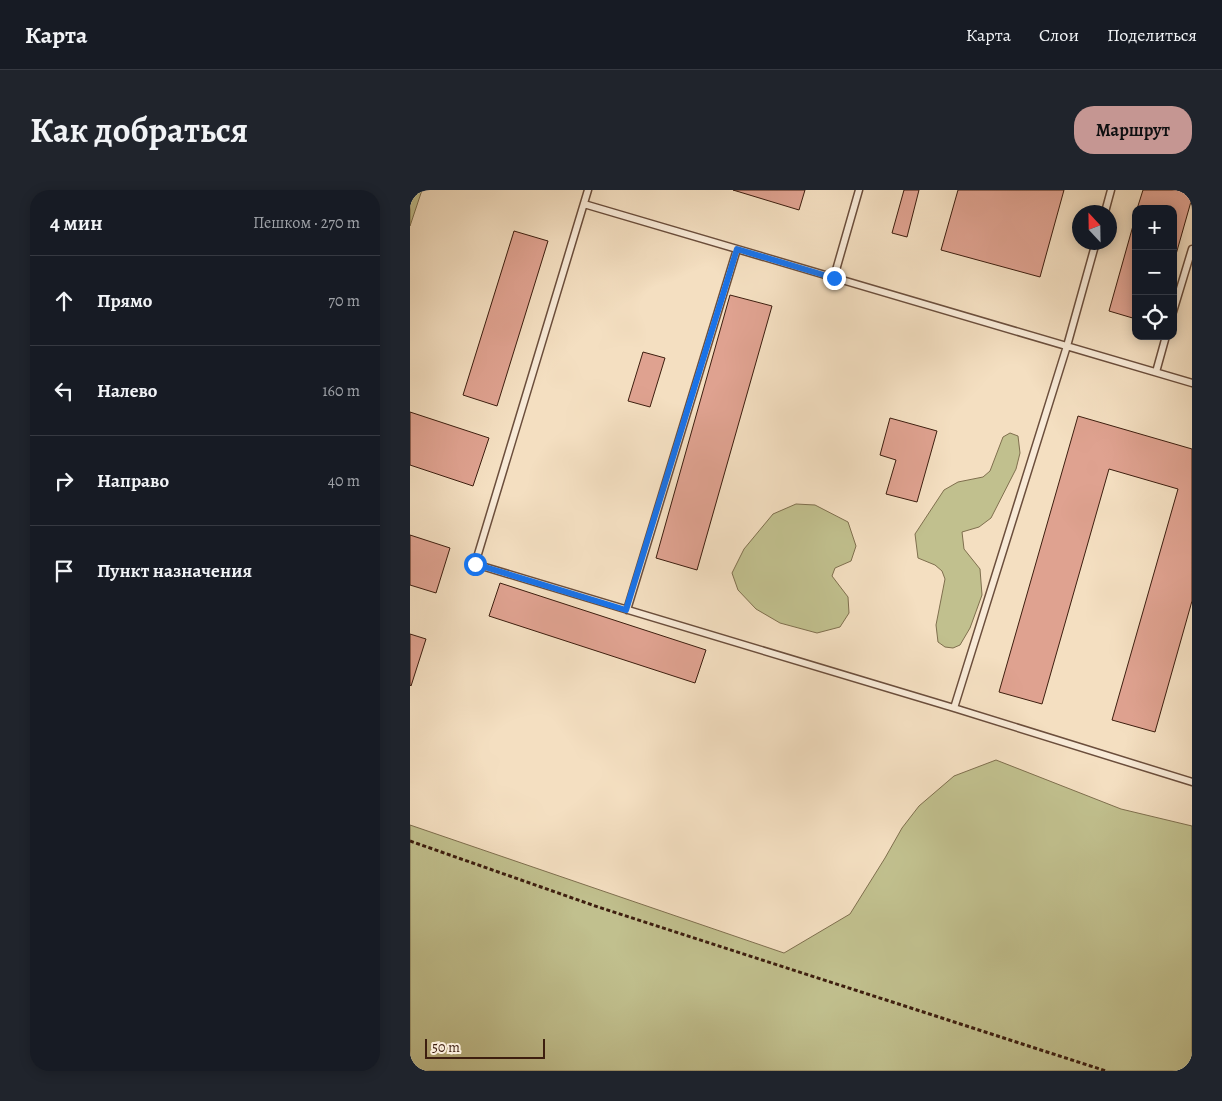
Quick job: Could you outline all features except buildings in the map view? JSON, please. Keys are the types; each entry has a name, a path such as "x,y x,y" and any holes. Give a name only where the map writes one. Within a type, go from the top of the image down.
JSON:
{"lane":[{"path":"588,190 475,564 954,708 1192,782"},
{"path":"834,278 859,190"},
{"path":"1107,205 1112,190"},
{"path":"584,204 1192,382"},
{"path":"626,610 737,249"},
{"path":"1177,299 1192,249"},
{"path":"954,708 1067,346 1094,250"},
{"path":"1156,372 1165,340"}],"path":[{"path":"410,841 598,907 1106,1071"}],"shaded area":[{"path":"410,190 422,190 410,226"},
{"path":"1010,433 1018,436 1020,453 1016,469 991,518 979,527 962,532 964,549 980,569 982,595 970,628 960,645 953,648 945,647 938,642 936,625 945,579 942,571 935,565 918,558 915,534 944,490 958,482 983,477 990,471 1003,437"},
{"path":"796,504 815,505 848,522 856,546 851,561 835,568 832,576 848,597 849,613 840,627 817,633 780,623 756,609 738,590 732,573 744,549 773,514"},
{"path":"996,760 1121,809 1192,826 1192,1071 410,1071 410,825 784,953 850,914 902,828 919,806 954,776"}],"route":[{"path":"475,564 626,610 737,249 834,278"}]}
